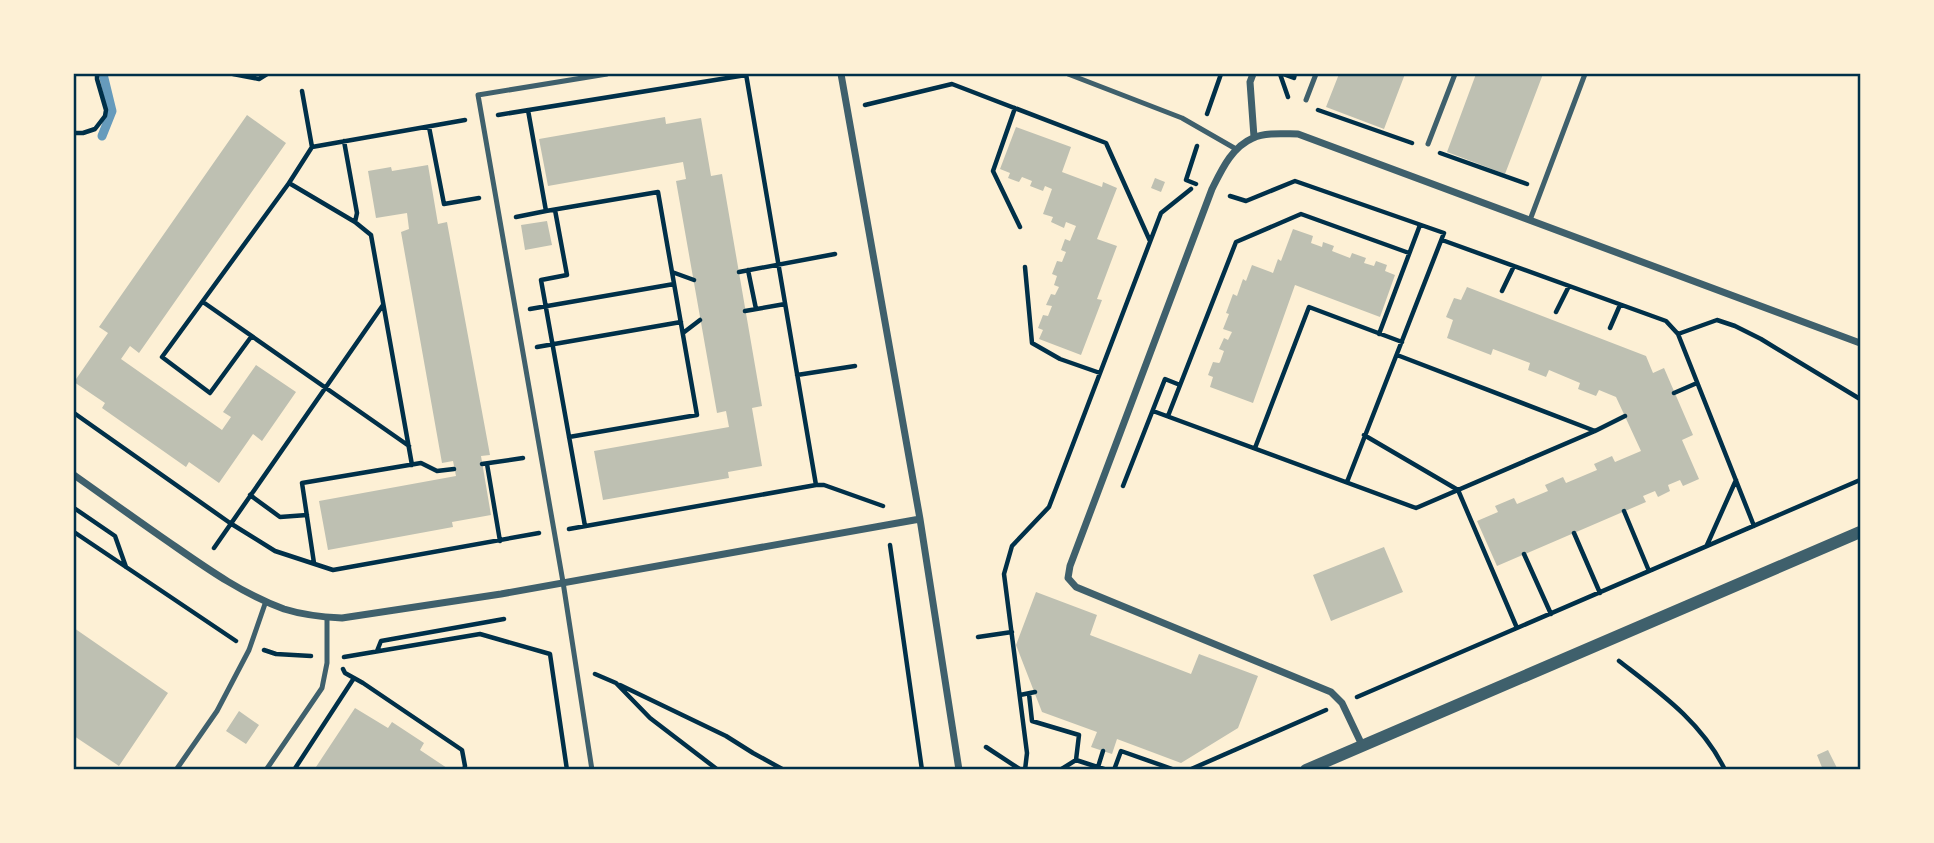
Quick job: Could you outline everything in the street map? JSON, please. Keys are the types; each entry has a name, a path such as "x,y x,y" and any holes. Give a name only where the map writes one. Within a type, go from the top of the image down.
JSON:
{"street":[{"path":"841,74 920,519 959,769"},
{"path":"1253,74 1250,82 1254,137"},
{"path":"1363,745 1342,703 1331,692 1076,587 1068,578 1070,566 1212,189 1236,149 1254,137 1298,134 1860,343"},
{"path":"74,475 202,565 249,594 293,611 313,616 342,618 501,594 920,519"},
{"path":"1306,769 1860,532"}],"lane":[{"path":"592,769 563,582 478,95 607,74"},
{"path":"1068,74 1182,118 1236,149"},
{"path":"1306,100 1316,74"},
{"path":"1430,147 1455,74"},
{"path":"1530,220 1585,74"},
{"path":"176,769 217,710 251,646 266,601"},
{"path":"266,769 322,688 327,663 327,617"}],"path":[{"path":"74,133 96,129 105,116 106,110 97,74"},
{"path":"233,74 258,79 267,74"},
{"path":"312,147 746,74 816,485"},
{"path":"1281,74 1294,78 1295,74"},
{"path":"1281,74 1289,98 1297,102"},
{"path":"848,109 952,83 1106,143 1150,242"},
{"path":"251,337 210,393 162,357 289,183 312,147 302,91"},
{"path":"1015,108 993,171 1020,228"},
{"path":"1315,109 1419,145"},
{"path":"528,110 546,211"},
{"path":"429,127 444,204 479,198"},
{"path":"344,141 357,213 355,222"},
{"path":"1430,147 1541,189"},
{"path":"1230,196 1246,201 1295,181 1444,233 1347,482"},
{"path":"289,183 355,222 371,235 412,465"},
{"path":"986,747 1023,769 1027,753 1004,574 1012,546 1049,507 1161,213 1197,184"},
{"path":"500,220 658,191 697,415 569,437"},
{"path":"555,210 567,275 541,280 585,526"},
{"path":"1168,416 1236,242 1301,214 1409,253"},
{"path":"1379,334 1420,225"},
{"path":"1442,240 1666,321 1678,334 1754,526"},
{"path":"739,272 835,254"},
{"path":"1502,291 1514,266"},
{"path":"1025,267 1032,342 1060,359 1100,373"},
{"path":"748,270 756,309"},
{"path":"672,272 694,280"},
{"path":"516,312 674,284"},
{"path":"1556,312 1569,286"},
{"path":"203,302 408,446"},
{"path":"746,311 785,304"},
{"path":"214,548 383,305"},
{"path":"1610,328 1620,305"},
{"path":"1255,448 1309,307 1402,342"},
{"path":"683,333 700,320"},
{"path":"1678,334 1717,320 1735,326 1860,399"},
{"path":"523,349 681,322"},
{"path":"1397,355 1595,431"},
{"path":"797,374 855,366"},
{"path":"1674,393 1697,383"},
{"path":"1153,411 1416,508 1625,416"},
{"path":"74,414 230,523 275,551 333,570 816,485 824,485 884,506"},
{"path":"1364,435 1458,490 1517,628"},
{"path":"500,541 485,464 524,457"},
{"path":"314,564 302,483 421,463 437,471 454,469"},
{"path":"1707,546 1736,479"},
{"path":"1189,769 1860,480"},
{"path":"250,495 280,517 307,515"},
{"path":"74,508 116,536 126,568"},
{"path":"1624,511 1649,571"},
{"path":"74,532 238,642 276,654 327,657"},
{"path":"1574,533 1600,593"},
{"path":"890,545 922,769"},
{"path":"1524,554 1550,614"},
{"path":"377,651 381,641 505,619"},
{"path":"438,631 439,640"},
{"path":"978,637 1012,632"},
{"path":"464,769 462,750 345,673 340,658 480,634 550,653 567,769"},
{"path":"1619,662 1685,714 1702,732 1724,769"},
{"path":"576,666 726,736 784,769"},
{"path":"294,769 354,678"},
{"path":"616,683 650,718 718,769"},
{"path":"1020,695 1032,693 1032,721 1080,735 1076,760"},
{"path":"1098,768 1102,751"},
{"path":"1114,769 1121,751 1175,769"},
{"path":"1059,769 1076,760 1107,769"}],"building":[{"path":"1339,74 1405,74 1384,129 1326,107"},
{"path":"1476,74 1543,74 1505,174 1447,152"},
{"path":"247,115 286,143 139,353 130,346 121,359 222,430 231,417 223,412 256,365 296,392 262,441 253,434 219,483 189,462 186,467 102,408 105,403 74,382 108,333 99,327"},
{"path":"665,117 666,124 701,118 711,176 722,174 762,406 752,408 762,466 728,472 729,478 603,500 594,451 729,427 726,411 717,413 676,181 686,179 683,162 548,186 539,139"},
{"path":"1016,127 1071,147 1062,172 1102,187 1103,182 1117,188 1097,239 1117,246 1097,299 1102,300 1081,355 1039,339 1043,330 1038,328 1043,315 1048,316 1052,306 1046,305 1051,294 1055,295 1059,287 1054,285 1057,276 1052,274 1057,261 1062,262 1066,252 1061,250 1065,239 1070,241 1076,226 1066,222 1064,228 1051,222 1053,217 1043,214 1052,189 1045,186 1043,191 1030,186 1032,181 1022,177 1019,182 1008,178 1010,173 1000,169"},
{"path":"428,165 438,224 447,222 490,455 481,456 491,515 452,522 453,527 328,550 319,501 456,476 453,461 442,463 401,232 409,229 407,213 376,218 368,171 391,167 392,171"},
{"path":"1155,178 1165,182 1161,192 1151,188"},
{"path":"547,221 552,245 525,250 521,225"},
{"path":"1293,229 1313,236 1311,243 1322,247 1323,242 1334,246 1332,251 1350,258 1352,253 1366,258 1364,263 1374,266 1376,261 1387,265 1385,271 1395,275 1380,317 1295,285 1253,403 1210,387 1213,377 1208,375 1213,362 1220,362 1224,351 1219,349 1224,338 1228,340 1232,332 1223,329 1233,294 1237,296 1252,265 1273,273 1278,259 1281,261"},
{"path":"1467,287 1646,356 1653,373 1664,368 1693,435 1682,440 1699,479 1683,486 1680,480 1668,485 1670,491 1658,497 1655,491 1643,496 1646,502 1497,566 1477,521 1498,512 1495,506 1514,498 1517,504 1548,491 1545,485 1563,477 1566,483 1597,470 1594,464 1612,456 1615,462 1641,451 1616,397 1599,390 1596,396 1578,389 1580,383 1549,370 1546,377 1528,370 1530,363 1493,349 1491,355 1447,338 1453,320 1446,317 1454,298 1461,300"},
{"path":"1384,547 1403,592 1331,621 1313,575"},
{"path":"1036,592 1097,615 1090,635 1191,674 1199,654 1258,676 1238,728 1181,763 1117,739 1112,754 1091,747 1097,732 1042,712 1016,645"},
{"path":"74,628 168,693 119,766 74,736"},
{"path":"355,708 388,728 392,722 424,743 420,750 447,768 314,770"},
{"path":"239,711 259,725 246,744 226,731"},
{"path":"1828,750 1837,768 1835,770 1823,770 1817,755"}],"waterway":[{"path":"102,136 112,111 103,74"}]}
